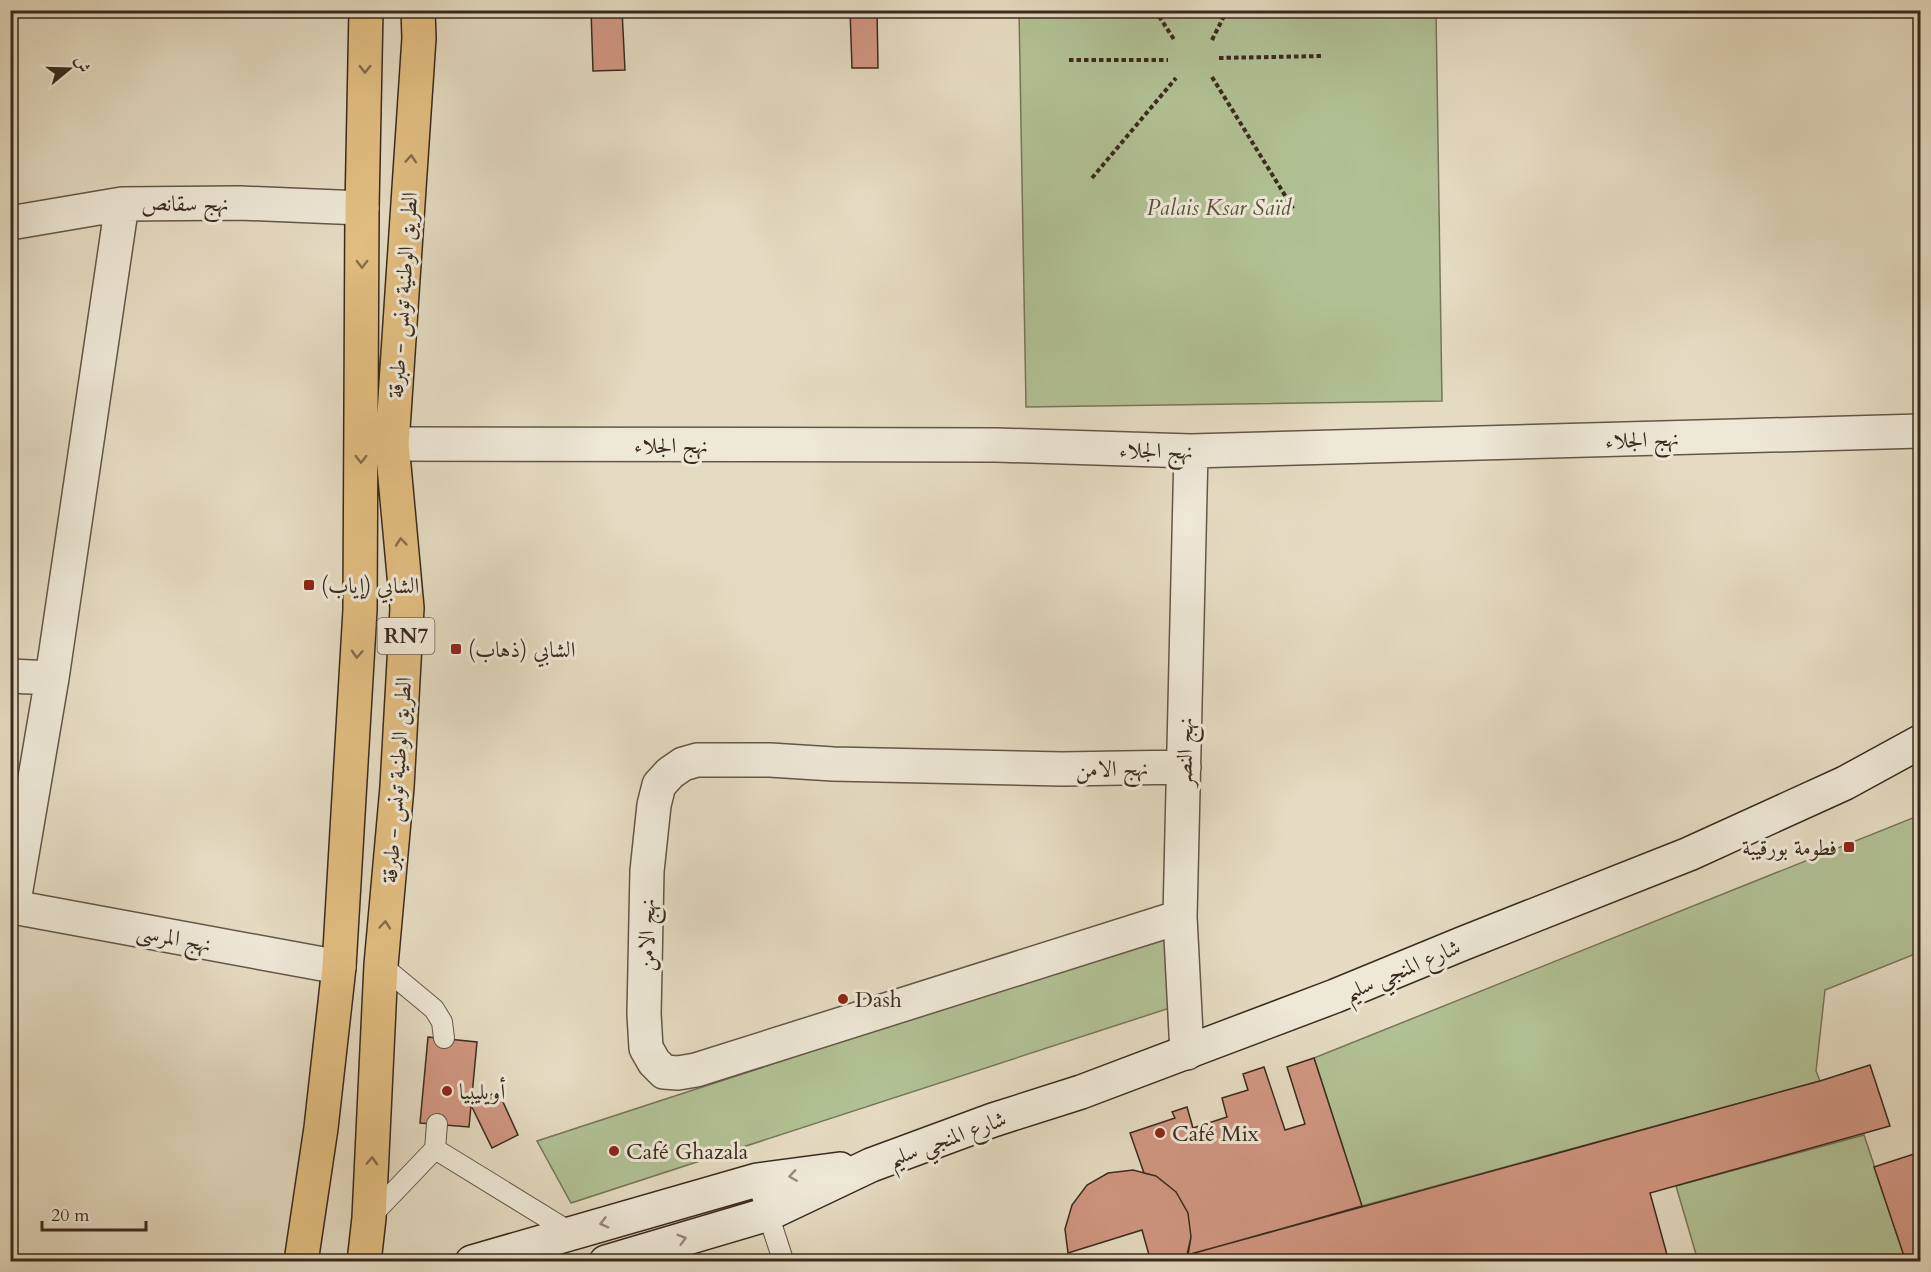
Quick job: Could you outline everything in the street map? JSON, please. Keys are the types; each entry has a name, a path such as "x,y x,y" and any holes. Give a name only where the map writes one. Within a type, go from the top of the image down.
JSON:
{"main road":[{"name":"الطريق الوطنية تونس - طبرقة","path":"301,1262 321,1128 339,967 360,610 362,208 366,10"},
{"name":"الطريق الوطنية تونس - طبرقة","path":"364,1262 369,1218 381,965 397,787 407,608 392,444 419,38 418,10"}],"street":[{"name":"نهج سقانص","path":"10,223 122,204 240,203 362,208"},
{"path":"12,905 52,678 122,204"},
{"name":"نهج الجلاء","path":"392,444 996,445 1191,451 1920,431"},
{"name":"نهج النصر","path":"1187,1053 1180,917 1191,451"},
{"path":"10,676 52,678"},
{"name":"شارع المنجي سليم","path":"606,1262 768,1214 871,1165 1187,1053 1335,996 1689,854 1845,783 1920,742"},
{"name":"نهج الامن","path":"1180,917 696,1070 678,1073 664,1072 654,1062 646,1048 644,1014 647,871 654,805 659,785 670,773 684,764 698,760 770,760 833,764 1062,769 1184,767"},
{"name":"نهج المرسى","path":"12,905 339,967"},
{"name":"شارع المنجي سليم","path":"472,1262 757,1180 871,1165"}],"lane":[{"path":"381,965 434,1009 442,1022 444,1038"},
{"path":"369,1218 435,1149 437,1124"},
{"path":"435,1149 570,1232"},
{"path":"757,1180 783,1260"}],"path":[{"path":"1155,10 1175,41"},
{"path":"1212,40 1227,10"},
{"path":"1219,58 1322,56"},
{"path":"1070,60 1168,60"},
{"path":"1212,77 1294,210"},
{"path":"1092,178 1176,78"}],"green space":[{"name":"Palais Ksar Saïd","path":"1019,11 1436,11 1442,401 1026,407"},
{"path":"1920,815 1920,952 1825,990 1816,1071 1820,1081 1362,1206 1314,1058"},
{"path":"1174,933 1182,1004 571,1203 537,1141"},
{"path":"1864,1135 1906,1261 1698,1261 1676,1186"}],"building":[{"path":"591,10 622,10 625,70 593,71"},
{"path":"850,10 877,10 878,68 852,68"},
{"path":"428,1037 477,1042 469,1127 420,1123"},
{"path":"1314,1058 1362,1206 1188,1255 1191,1237 1188,1213 1176,1192 1156,1176 1144,1173 1130,1133 1175,1118 1172,1112 1187,1107 1193,1128 1227,1117 1222,1098 1248,1090 1243,1074 1264,1067 1285,1130 1305,1124 1287,1067"},
{"path":"1870,1065 1890,1126 1650,1193 1669,1262 1151,1262 1142,1230 1068,1253 1065,1229 1072,1205 1087,1185 1108,1173 1133,1170 1156,1176 1176,1192 1188,1213 1191,1237 1187,1255 1820,1081"},
{"path":"498,1091 518,1135 492,1148 471,1105"},
{"path":"1920,1152 1920,1262 1906,1262 1874,1167"}],"place":[{"name":"الشابي (إياب)","path":"309,585"},
{"name":"الشابي (ذهاب)","path":"456,649"},
{"name":"فطومة بورقيبة","path":"1849,847"},
{"name":"Dash","path":"843,999"},
{"name":"أويليبيا","path":"447,1091"},
{"name":"Café Mix","path":"1160,1133"},
{"name":"Café Ghazala","path":"614,1151"}]}
